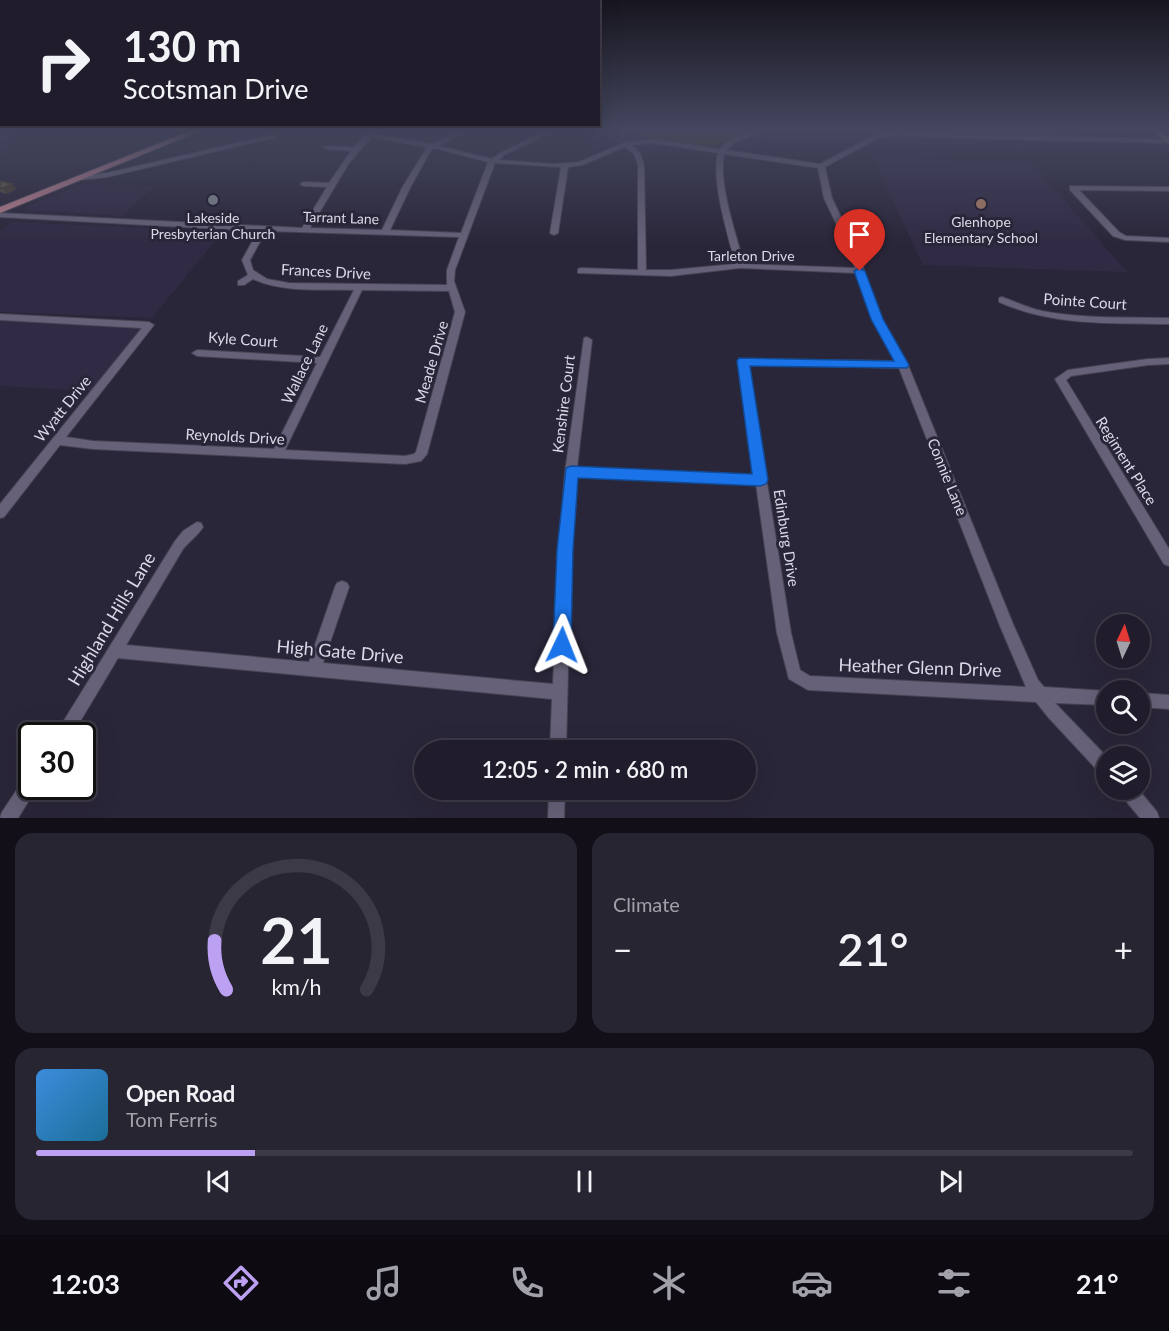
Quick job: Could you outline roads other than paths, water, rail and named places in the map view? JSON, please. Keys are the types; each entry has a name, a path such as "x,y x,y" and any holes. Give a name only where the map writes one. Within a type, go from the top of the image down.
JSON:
{"main road":[{"path":"0,204 87,169"},
{"path":"0,210 101,169"},
{"path":"13,216 13,209 18,203"}],"street":[{"path":"79,178 133,169"},
{"path":"305,230 344,169"},
{"path":"385,232 416,169"},
{"name":"Meade Drive","path":"412,460 421,454 460,312 453,288 451,270 490,169"},
{"path":"554,233 564,169"},
{"path":"640,169 642,273"},
{"path":"719,169 740,267"},
{"name":"Connie Lane","path":"821,169 828,198 860,271 877,319 903,365 1003,616 1037,693 1096,757"},
{"path":"304,184 333,185"},
{"path":"1169,189 1072,188 1111,231 1121,236 1169,240"},
{"name":"Tarrant Lane","path":"0,215 263,229 465,235"},
{"path":"241,283 253,275 249,271 246,260 263,229"},
{"name":"Tarleton Drive","path":"580,271 671,273 740,267 860,271"},
{"name":"Frances Drive","path":"253,275 283,285 453,288"},
{"name":"Wallace Lane","path":"277,455 359,288"},
{"name":"Pointe Court","path":"1002,300 1016,308 1043,315 1169,321"},
{"name":"Wyatt Drive","path":"0,317 149,325 0,513"},
{"name":"Kenshire Court","path":"558,740 565,550 571,472 587,340"},
{"name":"Kyle Court","path":"197,352 323,360"},
{"name":"Edinburg Drive","path":"801,680 794,674 784,633 743,361 903,365"},
{"name":"Regiment Place","path":"1169,361 1148,362 1062,376 1061,384 1169,560"},
{"name":"Reynolds Drive","path":"57,440 93,445 412,460"},
{"path":"571,472 760,480"},
{"name":"Highland Hills Lane","path":"71,722 179,544 197,527"},
{"path":"314,669 342,587"},
{"name":"High Gate Drive","path":"116,651 560,692"},
{"name":"Heather Glenn Drive","path":"801,680 808,683 1096,697"},
{"path":"1150,701 1169,702"},
{"path":"8,818 20,800"},
{"path":"556,818 557,800"},
{"path":"1136,800 1151,818"}],"place":[{"name":"Lakeside Presbyterian Church","path":"213,200"},
{"name":"Glenhope Elementary School","path":"981,204"}]}
